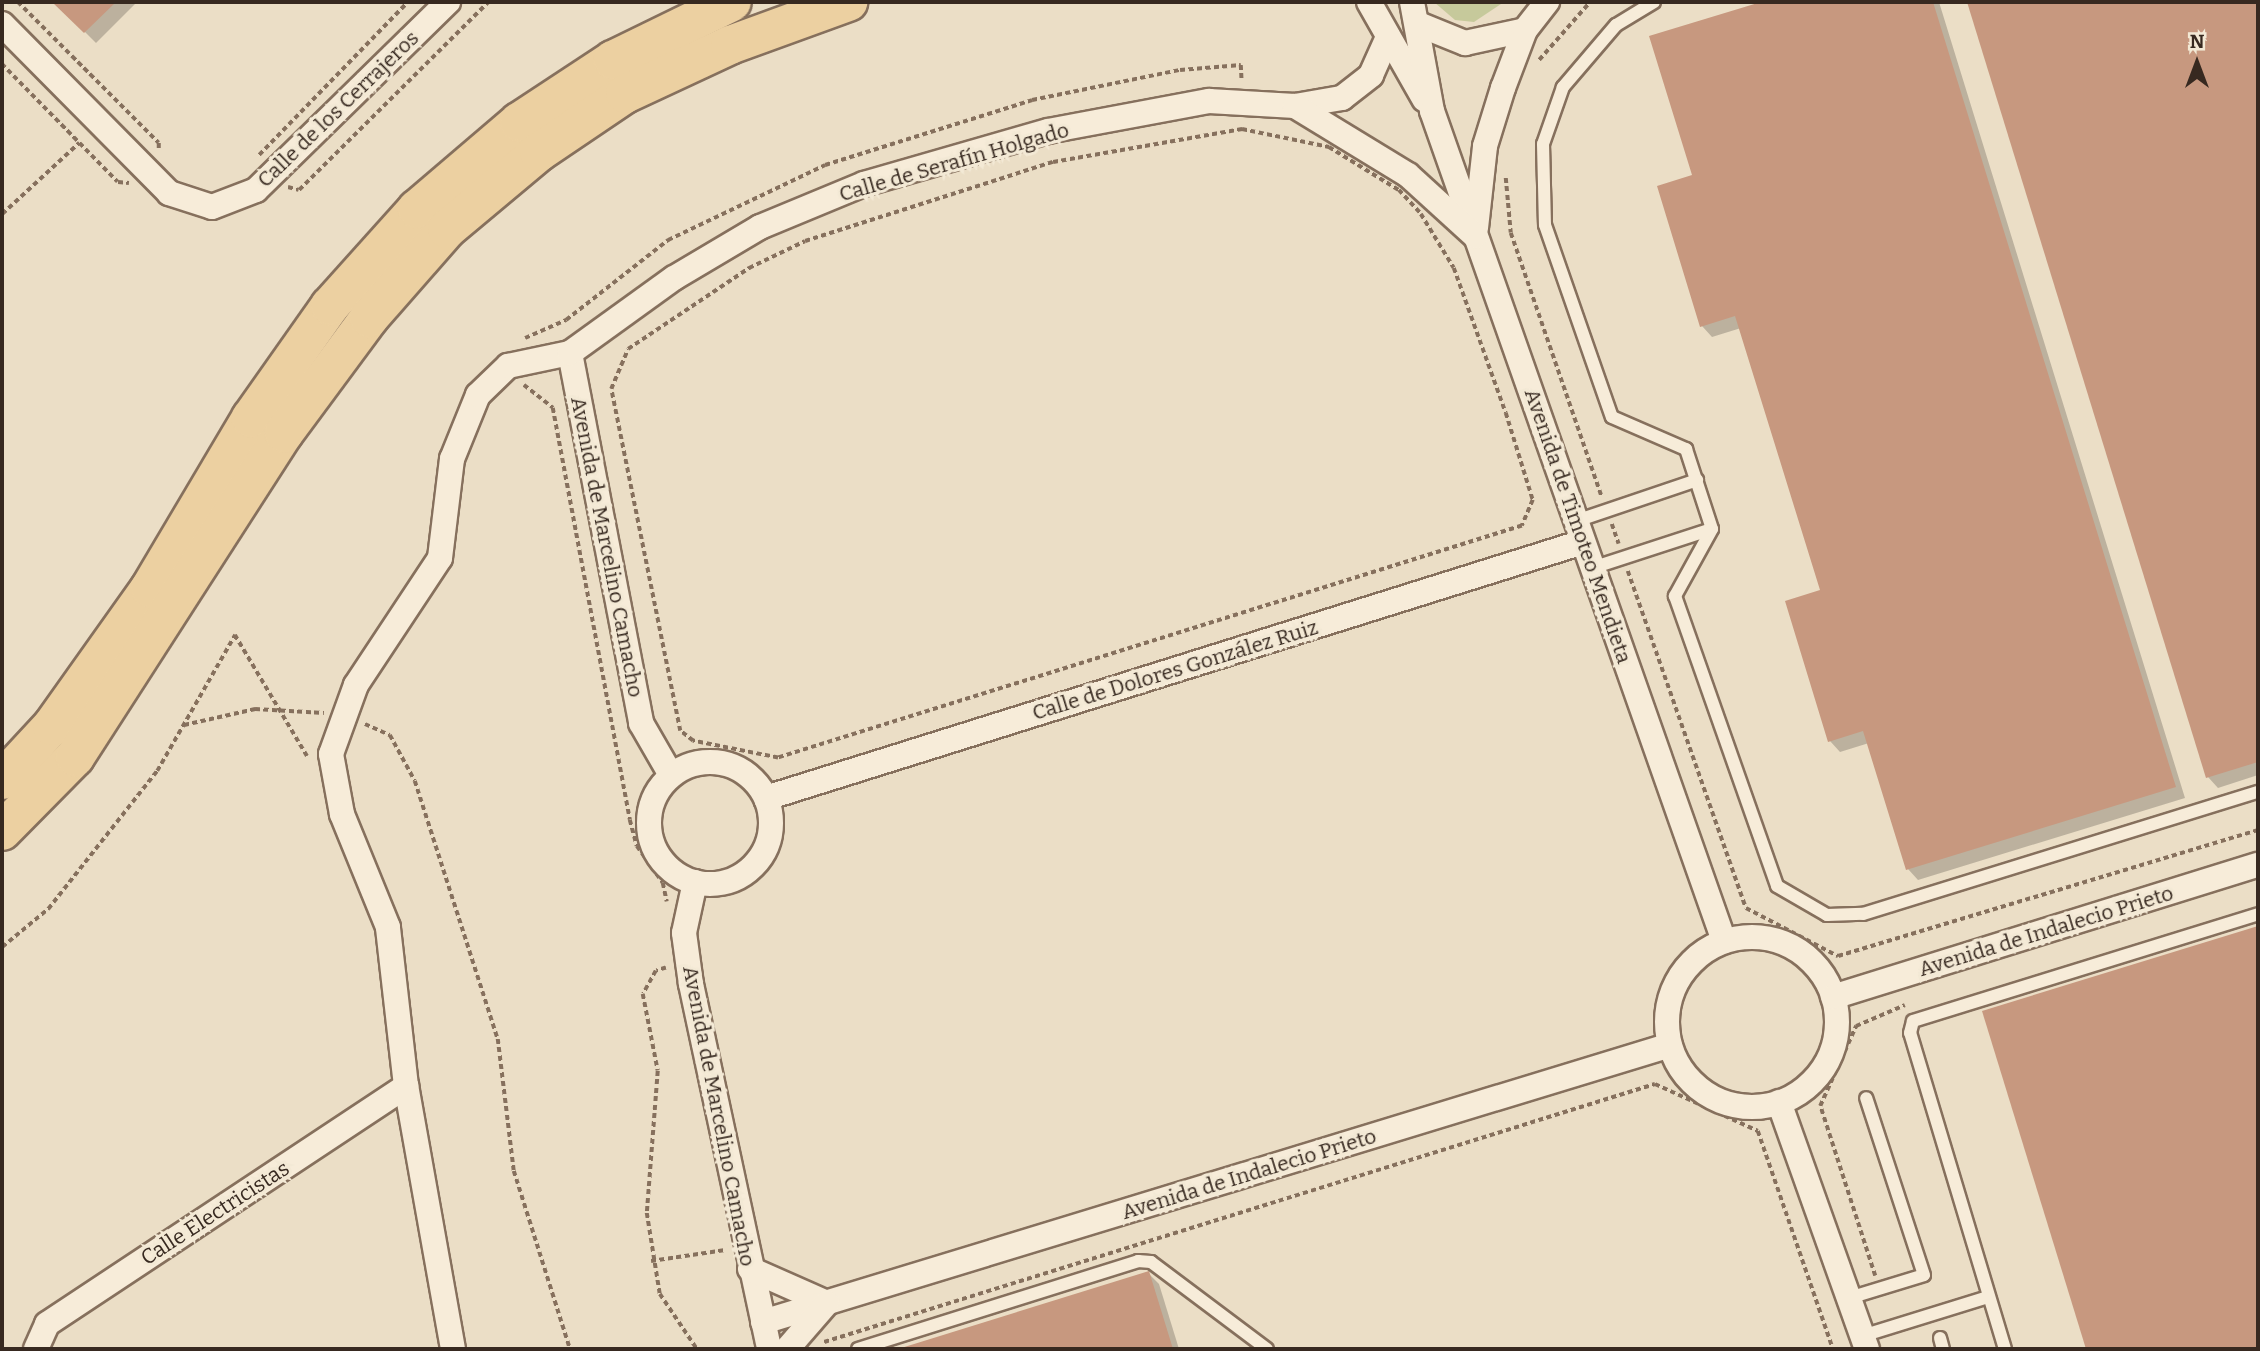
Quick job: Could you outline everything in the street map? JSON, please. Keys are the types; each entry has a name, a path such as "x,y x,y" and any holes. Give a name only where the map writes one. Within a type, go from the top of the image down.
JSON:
{"main road":[{"path":"2,779 52,726 150,588 251,418 330,306 417,209 529,115 613,60 732,2"},
{"path":"2,831 75,757 284,433 369,318 447,229 538,152 625,94 730,45 848,2"}],"street":[{"name":"Calle de los Cerrajeros","path":"2,24 169,193 212,207 256,190 448,2"},
{"name":"Avenida de Timoteo Mendieta","path":"1369,2 1432,111"},
{"path":"1475,236 1485,146 1525,30 1547,2"},
{"name":"Avenida de Timoteo Mendieta","path":"1415,13 1432,111 1724,941"},
{"path":"1415,13 1465,43 1525,30"},
{"name":"Calle de Serafín Holgado","path":"570,353 712,253 864,184 1048,131 1242,99 1295,106 1342,98 1371,75 1388,37"},
{"name":"Calle de Serafín Holgado","path":"1295,106 1408,175 1475,236"},
{"path":"453,1349 406,1086 388,927 333,787 331,714 356,685 440,558 452,459 478,395 508,366 570,353"},
{"name":"Avenida de Marcelino Camacho","path":"570,353 640,723 671,775"},
{"name":"Calle de Dolores González Ruiz","path":"766,798 1579,531"},
{"path":"691,764 724,764 753,780 766,798 770,836 756,862 733,879 695,882 662,862 648,826 658,789 671,775 691,764"},
{"name":"Avenida de Indalecio Prieto","path":"1833,997 2258,865"},
{"name":"Avenida de Marcelino Camacho","path":"695,882 684,933 688,961 747,1258 769,1349"},
{"path":"1763,937 1799,951 1833,997 1837,1018 1827,1060 1815,1078 1779,1102 1756,1107 1712,1097 1679,1066 1670,1045 1666,1024 1676,982 1697,958 1724,941 1763,937"},
{"name":"Avenida de Indalecio Prieto","path":"763,1322 1670,1045"},
{"name":"Calle Electricistas","path":"36,1349 47,1324 406,1086"},
{"path":"1779,1102 1865,1343"},
{"path":"747,1258 827,1303 787,1349"}],"lane":[{"path":"1654,2 1616,25 1563,87 1548,119 1541,193 1557,267 1612,417 1686,449 1697,480 1712,529 1675,596 1760,851 1777,886 1798,904 1827,915 1864,914 2258,792"},
{"path":"1579,531 1607,510 1697,480"},
{"path":"1592,568 1712,529"},
{"path":"2005,1349 1910,1033 1913,1021 2258,914"},
{"path":"1849,1298 1924,1275 1866,1098"},
{"path":"858,1349 1138,1261 1151,1262 1267,1349"},
{"path":"1865,1343 1988,1297"}],"path":[{"path":"18,2 159,143 164,162"},
{"path":"260,162 258,151 408,2"},
{"path":"279,196 287,187 299,190 488,2"},
{"path":"1535,68 1583,4 1590,2"},
{"path":"2,64 118,182 140,192"},
{"path":"517,341 566,320 668,240 715,215 904,137 1032,100 1180,70 1241,65 1242,129"},
{"path":"1242,129 1329,147 1399,190 1426,223 1454,268 1534,500 1522,526 778,758 693,741 680,731 611,389 628,349 749,268 831,232 1053,162 1242,129"},
{"path":"2,214 79,143"},
{"path":"1505,170 1511,233 1746,908 1838,956 2258,830"},
{"path":"513,386 540,393 553,408 630,820 637,846 663,883 670,917"},
{"path":"2,947 48,909 157,771 235,635 313,766"},
{"path":"184,725 255,709 331,714 390,735 415,781 498,1039 514,1171 570,1349"},
{"path":"688,961 656,971 643,994 658,1071 647,1213 651,1261 660,1294 697,1349"},
{"path":"1879,1289 1820,1106 1856,1026 1915,1002"},
{"path":"810,1349 845,1332 1655,1084 1758,1131 1833,1349"},
{"path":"651,1261 747,1258"}],"green space":[{"path":"1434,2 1504,2 1474,22 1455,20"}],"building":[{"path":"52,2 116,2 84,33"},
{"path":"1761,2 1933,2 2176,787 1906,870 1863,731 1828,742 1785,601 1820,590 1735,316 1700,327 1657,186 1692,175 1649,36"},
{"path":"1967,2 2258,2 2258,762 2206,778"},
{"path":"2258,926 2258,1349 2086,1349 1982,1011"},
{"path":"1149,1271 1173,1349 898,1349"}]}
